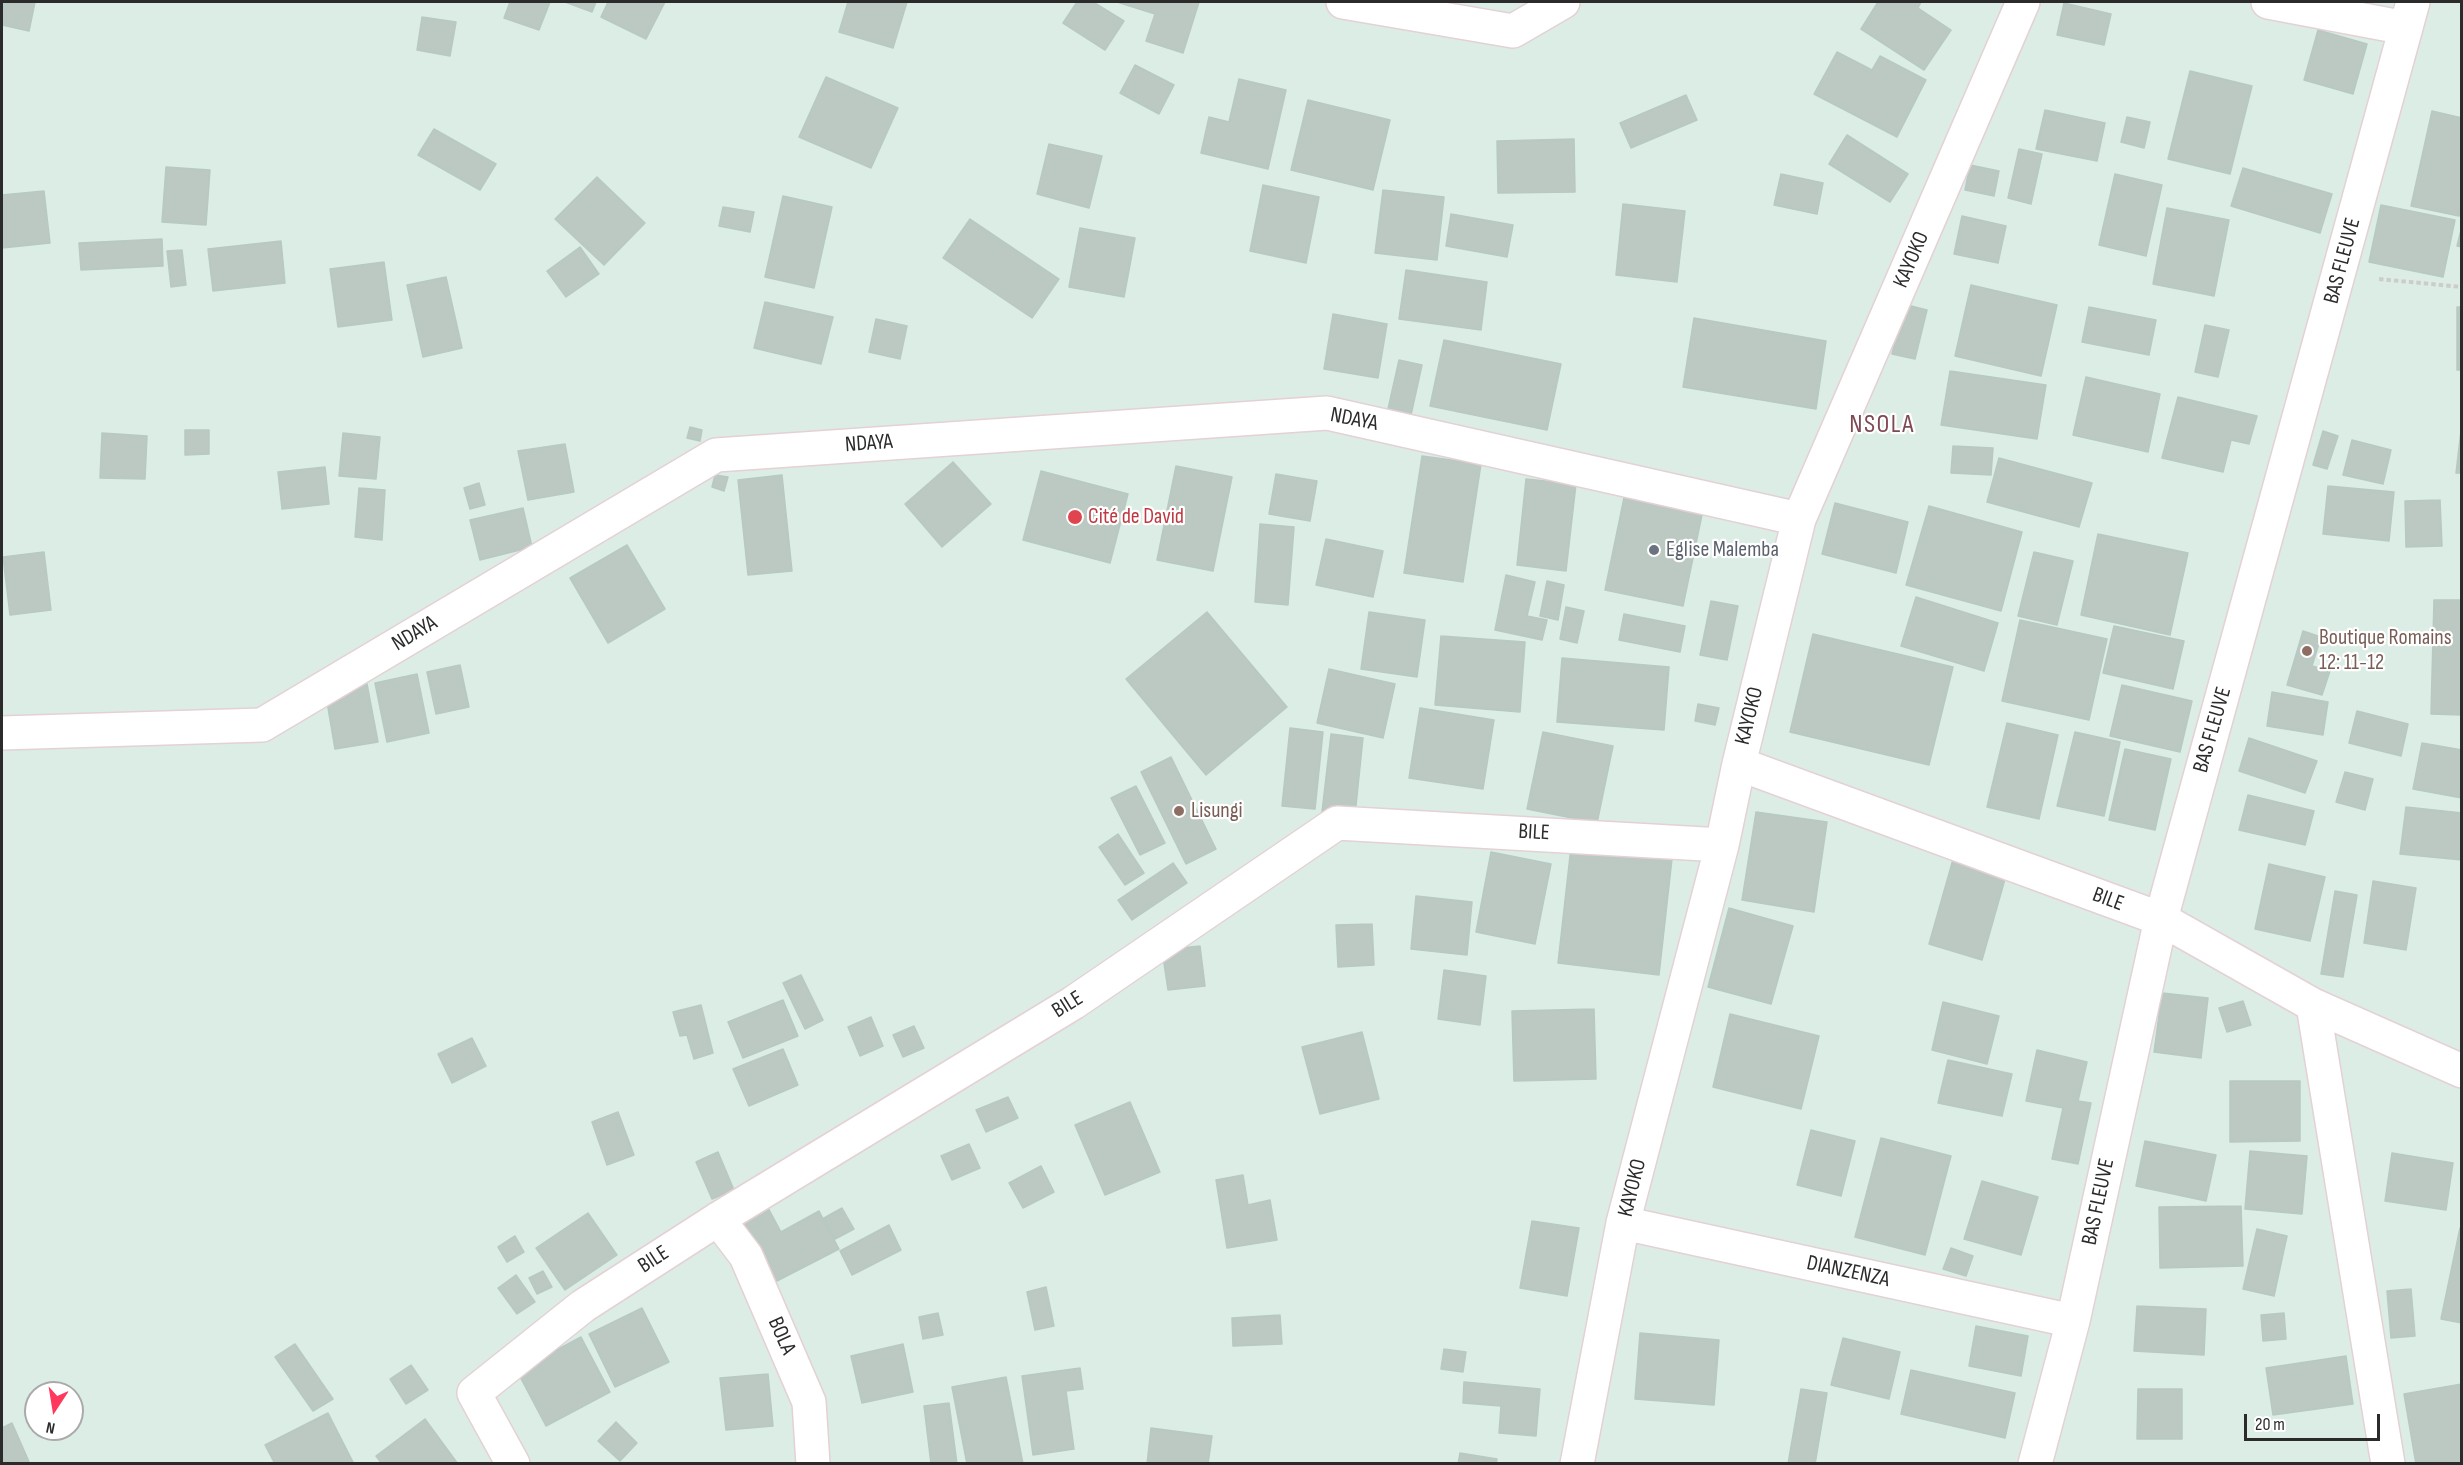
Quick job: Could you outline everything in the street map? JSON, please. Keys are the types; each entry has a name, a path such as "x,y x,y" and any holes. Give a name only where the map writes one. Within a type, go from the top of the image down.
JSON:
{"street":[{"path":"1343,2 1513,31 1563,2"},
{"name":"KAYOKO","path":"1577,1464 1623,1223 1722,845 1739,764 1799,519 2023,2"},
{"path":"2268,2 2409,15"},
{"name":"BAS FLEUVE","path":"2035,1464 2073,1322 2161,919 2409,15"},
{"name":"NDAYA","path":"2,732 262,725 716,455 1328,413 1799,519"},
{"name":"BILE","path":"1739,764 2161,919 2313,1005 2462,1071"},
{"name":"BILE","path":"513,1464 474,1393 583,1306 718,1219 1073,1003 1337,823 1722,845"},
{"path":"2313,1005 2388,1464"},
{"name":"BOLA","path":"718,1219 746,1256 809,1402 813,1464"},
{"name":"DIANZENZA","path":"1623,1223 2073,1322"}],"path":[{"path":"2339,275 2462,287"}],"building":[{"path":"2,2 35,2 29,31 2,25"},
{"path":"510,2 550,2 539,30 504,18"},
{"path":"565,2 596,2 592,12"},
{"path":"608,2 665,2 646,39 601,17"},
{"path":"848,2 907,2 893,48 839,32"},
{"path":"1077,2 1093,2 1124,21 1105,50 1063,23"},
{"path":"1117,2 1199,2 1183,53 1146,41 1155,14"},
{"path":"1878,2 1921,2 1918,8 1951,30 1924,70 1861,29"},
{"path":"2064,3 2111,14 2104,45 2057,35"},
{"path":"422,17 456,22 450,56 417,50"},
{"path":"2318,30 2367,44 2353,94 2304,80"},
{"path":"1837,52 1872,70 1880,56 1926,80 1897,137 1814,94"},
{"path":"1135,65 1174,85 1159,114 1120,93"},
{"path":"2190,71 2252,86 2230,174 2168,159"},
{"path":"826,77 898,108 871,168 799,137"},
{"path":"1239,79 1286,90 1268,169 1201,153 1209,117 1229,122"},
{"path":"1686,95 1697,120 1631,148 1620,123"},
{"path":"1308,100 1390,120 1373,190 1291,170"},
{"path":"2045,110 2105,123 2097,161 2036,149"},
{"path":"2432,111 2462,118 2462,204 2459,216 2411,206"},
{"path":"2127,117 2150,122 2144,148 2121,142"},
{"path":"434,129 496,164 480,190 418,155"},
{"path":"1847,135 1908,174 1890,202 1829,164"},
{"path":"1574,139 1575,192 1498,193 1497,141"},
{"path":"1049,144 1102,156 1089,208 1037,194"},
{"path":"2019,149 2042,154 2031,204 2008,198"},
{"path":"1970,165 1999,171 1994,196 1965,190"},
{"path":"166,167 210,170 206,225 162,222"},
{"path":"2243,168 2332,194 2320,233 2231,206"},
{"path":"1781,174 1823,183 1817,214 1774,205"},
{"path":"2115,174 2162,185 2146,256 2099,245"},
{"path":"597,177 645,223 604,265 555,219"},
{"path":"1263,185 1319,197 1306,263 1250,251"},
{"path":"1383,190 1444,197 1437,260 1375,253"},
{"path":"44,191 50,243 2,248 2,195"},
{"path":"783,196 832,207 814,288 765,277"},
{"path":"1623,204 1685,211 1677,282 1616,275"},
{"path":"2381,205 2455,220 2443,277 2369,262"},
{"path":"723,207 754,212 750,232 719,226"},
{"path":"2167,208 2229,220 2214,296 2153,284"},
{"path":"1451,214 1513,225 1507,257 1446,246"},
{"path":"1962,216 2006,226 1998,263 1954,254"},
{"path":"970,219 1059,279 1032,318 943,258"},
{"path":"2462,226 2462,247 2457,246"},
{"path":"1080,228 1135,238 1124,297 1069,287"},
{"path":"162,239 163,266 81,270 79,243"},
{"path":"281,241 285,283 213,291 208,249"},
{"path":"580,247 599,274 566,297 547,271"},
{"path":"182,250 186,285 171,287 167,251"},
{"path":"384,262 392,320 338,327 330,269"},
{"path":"1406,270 1487,282 1481,330 1399,319"},
{"path":"446,277 462,348 423,357 407,285"},
{"path":"1971,285 2057,305 2041,376 1955,356"},
{"path":"765,302 833,317 821,364 754,348"},
{"path":"1903,304 1927,310 1915,359 1892,354"},
{"path":"2089,307 2156,320 2149,355 2082,342"},
{"path":"2457,307 2462,307 2462,370 2457,370"},
{"path":"1333,314 1387,324 1378,378 1324,369"},
{"path":"1694,318 1826,341 1816,409 1683,387"},
{"path":"876,319 907,326 900,359 869,352"},
{"path":"2205,325 2229,330 2218,377 2195,372"},
{"path":"1444,340 1561,364 1547,430 1430,406"},
{"path":"1399,360 1422,365 1411,415 1388,409"},
{"path":"1950,371 2046,385 2037,439 1941,425"},
{"path":"2086,377 2160,394 2148,452 2073,435"},
{"path":"2178,397 2257,416 2249,444 2231,440 2223,472 2162,458"},
{"path":"2462,422 2462,473 2456,473"},
{"path":"690,427 702,430 700,441 687,438"},
{"path":"185,430 209,430 209,454 185,455"},
{"path":"2323,431 2338,436 2327,469 2313,465"},
{"path":"102,433 147,436 145,479 100,478"},
{"path":"343,433 380,437 376,479 339,476"},
{"path":"2352,440 2391,450 2383,484 2343,475"},
{"path":"565,444 574,492 528,500 518,451"},
{"path":"1953,446 1993,448 1991,475 1951,473"},
{"path":"1422,456 1481,464 1463,582 1404,573"},
{"path":"1999,458 2092,483 2079,527 1987,502"},
{"path":"953,462 991,504 942,547 905,504"},
{"path":"1176,466 1232,477 1213,571 1157,560"},
{"path":"325,467 329,504 282,509 278,472"},
{"name":"Cité de David","path":"1041,471 1128,494 1110,563 1023,540"},
{"path":"1276,474 1317,481 1310,521 1269,514"},
{"path":"715,475 728,477 724,491 712,487"},
{"path":"782,475 792,571 748,575 738,480"},
{"path":"1526,479 1576,484 1566,571 1517,565"},
{"path":"479,483 485,505 470,509 464,488"},
{"path":"2328,486 2394,492 2389,541 2323,534"},
{"path":"359,488 385,490 382,540 355,537"},
{"name":"Eglise Malemba","path":"1625,493 1703,510 1683,606 1605,590"},
{"path":"2440,500 2442,546 2406,547 2405,501"},
{"path":"1835,503 1908,522 1896,573 1822,554"},
{"path":"1929,506 2022,532 2001,611 1906,585"},
{"path":"523,508 532,547 480,560 470,520"},
{"path":"1260,524 1294,527 1288,605 1255,602"},
{"path":"2098,534 2188,553 2170,635 2081,615"},
{"path":"1326,539 1383,551 1373,597 1316,585"},
{"path":"627,545 665,609 608,643 570,578"},
{"path":"44,552 51,610 10,615 3,557"},
{"path":"2034,552 2073,561 2057,625 2018,616"},
{"path":"1506,575 1535,582 1527,616 1547,620 1542,640 1495,630"},
{"path":"1547,581 1564,585 1558,620 1540,616"},
{"path":"1916,597 1998,623 1984,671 1901,646"},
{"path":"2434,600 2462,600 2462,715 2431,714"},
{"path":"1711,601 1738,606 1727,660 1700,655"},
{"path":"1566,607 1584,611 1577,643 1560,639"},
{"path":"1207,612 1287,707 1206,775 1126,679"},
{"path":"1369,612 1425,620 1417,677 1361,669"},
{"path":"1624,614 1685,626 1680,652 1619,640"},
{"path":"2020,620 2107,639 2089,720 2002,701"},
{"path":"2114,626 2184,641 2173,689 2103,673"},
{"name":"Boutique Romains 12: 11-12","path":"2303,631 2321,637 2312,666 2330,671 2322,695 2287,685"},
{"path":"1813,634 1953,667 1929,765 1790,732"},
{"path":"1441,636 1525,642 1520,712 1435,705"},
{"path":"1562,658 1669,667 1664,730 1557,722"},
{"path":"460,665 469,707 436,714 427,672"},
{"path":"1329,669 1395,684 1383,738 1317,723"},
{"path":"417,674 429,733 387,742 375,683"},
{"path":"367,684 378,742 335,749 325,690"},
{"path":"2122,685 2192,701 2180,752 2110,736"},
{"path":"2272,692 2328,702 2323,735 2267,726"},
{"path":"1698,704 1719,708 1715,725 1695,721"},
{"path":"1420,708 1494,720 1483,789 1409,778"},
{"path":"2357,711 2408,724 2401,756 2349,743"},
{"path":"2007,723 2058,735 2039,819 1987,807"},
{"path":"1290,728 1323,732 1315,809 1282,806"},
{"path":"1543,732 1613,746 1597,823 1527,809"},
{"path":"2075,732 2120,742 2104,816 2057,806"},
{"path":"1331,734 1363,738 1355,815 1322,812"},
{"path":"2249,738 2317,761 2305,793 2239,771"},
{"path":"2422,743 2462,750 2462,798 2413,789"},
{"path":"2125,749 2171,759 2155,830 2109,820"},
{"name":"Lisungi","path":"1171,757 1216,849 1186,864 1141,772"},
{"path":"2345,772 2373,779 2365,810 2336,802"},
{"path":"1136,786 1165,843 1140,855 1111,798"},
{"path":"2248,795 2314,811 2305,845 2239,830"},
{"path":"2406,807 2462,813 2462,860 2400,854"},
{"path":"1756,812 1827,822 1814,912 1742,900"},
{"path":"1118,834 1144,873 1125,885 1099,847"},
{"path":"1571,847 1672,859 1659,975 1558,963"},
{"path":"1491,852 1551,864 1535,944 1476,932"},
{"path":"1954,856 2007,872 1982,960 1929,944"},
{"path":"1173,863 1187,883 1132,920 1118,900"},
{"path":"2269,864 2325,877 2310,941 2255,929"},
{"path":"2373,881 2416,888 2406,950 2364,943"},
{"path":"2335,891 2357,895 2343,977 2321,974"},
{"path":"1416,896 1472,902 1467,955 1411,949"},
{"path":"1729,908 1793,926 1771,1004 1708,987"},
{"path":"1372,924 1374,965 1338,967 1336,925"},
{"path":"1200,946 1205,986 1168,990 1162,950"},
{"path":"1444,970 1486,976 1480,1025 1438,1019"},
{"path":"801,975 823,1020 805,1029 783,983"},
{"path":"2162,993 2208,998 2201,1058 2154,1052"},
{"path":"783,1000 798,1036 743,1058 728,1022"},
{"path":"2243,1001 2251,1025 2227,1032 2219,1008"},
{"path":"1943,1002 1999,1016 1987,1064 1932,1050"},
{"path":"701,1005 713,1053 694,1059 687,1035 680,1036 673,1012"},
{"path":"1594,1009 1596,1079 1514,1081 1512,1011"},
{"path":"1730,1014 1819,1036 1801,1109 1713,1087"},
{"path":"871,1017 883,1046 860,1056 848,1027"},
{"path":"914,1026 924,1048 903,1057 893,1035"},
{"path":"1362,1032 1379,1099 1320,1114 1302,1047"},
{"path":"472,1038 486,1066 452,1083 438,1054"},
{"path":"783,1049 798,1085 749,1106 733,1069"},
{"path":"2037,1050 2087,1062 2078,1101 2091,1103 2078,1164 2052,1159 2063,1108 2026,1101"},
{"path":"1948,1060 2012,1074 2002,1116 1938,1103"},
{"path":"2230,1081 2300,1081 2300,1141 2230,1142"},
{"path":"1008,1097 1018,1118 986,1132 976,1110"},
{"path":"1130,1102 1160,1172 1105,1195 1075,1125"},
{"path":"618,1112 634,1155 607,1165 592,1122"},
{"path":"1811,1130 1855,1141 1841,1196 1797,1185"},
{"path":"1881,1138 1951,1156 1925,1255 1855,1237"},
{"path":"2145,1141 2216,1155 2206,1201 2136,1186"},
{"path":"969,1144 980,1168 952,1180 941,1156"},
{"path":"2250,1151 2307,1156 2302,1214 2245,1209"},
{"path":"718,1152 734,1190 712,1199 696,1162"},
{"path":"2392,1153 2453,1163 2446,1210 2385,1201"},
{"path":"1041,1166 1054,1192 1023,1208 1009,1183"},
{"path":"1243,1175 1248,1205 1270,1200 1277,1240 1227,1248 1216,1180"},
{"path":"1982,1181 2038,1197 2021,1255 1964,1239"},
{"path":"766,1204 781,1232 819,1211 839,1249 773,1283 739,1218"},
{"path":"2241,1206 2243,1266 2160,1268 2159,1207"},
{"path":"842,1208 854,1229 835,1239 824,1218"},
{"path":"588,1213 617,1255 565,1290 536,1248"},
{"path":"1532,1221 1579,1228 1567,1296 1520,1288"},
{"path":"889,1225 901,1250 852,1275 840,1251"},
{"path":"2460,1228 2462,1228 2462,1323 2441,1319"},
{"path":"2257,1229 2287,1236 2274,1296 2243,1289"},
{"path":"515,1236 524,1252 507,1262 498,1247"},
{"path":"1951,1248 1973,1256 1966,1276 1943,1269"},
{"path":"543,1271 552,1287 537,1294 529,1278"},
{"path":"516,1275 535,1302 517,1314 498,1288"},
{"path":"1046,1287 1054,1326 1035,1330 1027,1292"},
{"path":"2411,1289 2415,1336 2391,1338 2387,1291"},
{"path":"2137,1306 2206,1309 2204,1355 2134,1351"},
{"path":"642,1308 669,1362 615,1387 589,1334"},
{"path":"938,1313 943,1335 923,1339 919,1317"},
{"path":"2284,1313 2286,1339 2263,1341 2261,1315"},
{"path":"1280,1315 1282,1344 1233,1346 1232,1318"},
{"path":"1976,1326 2028,1336 2021,1376 1969,1366"},
{"path":"1640,1333 1719,1340 1714,1405 1635,1399"},
{"path":"581,1337 610,1392 546,1426 517,1371"},
{"path":"1843,1338 1900,1352 1889,1399 1831,1385"},
{"path":"295,1344 333,1399 313,1411 275,1357"},
{"path":"903,1344 913,1392 862,1403 851,1356"},
{"path":"1444,1349 1466,1352 1463,1372 1441,1369"},
{"path":"2346,1356 2353,1404 2273,1415 2266,1368"},
{"path":"411,1365 428,1390 406,1404 390,1379"},
{"path":"1080,1368 1083,1389 1066,1391 1074,1449 1033,1455 1022,1376"},
{"path":"1911,1370 2015,1393 2005,1438 1901,1414"},
{"path":"768,1374 773,1426 726,1430 720,1378"},
{"path":"1006,1377 1023,1464 967,1464 952,1387"},
{"path":"1464,1382 1540,1389 1536,1436 1499,1433 1501,1406 1463,1403"},
{"path":"2462,1384 2462,1464 2416,1464 2404,1394"},
{"path":"1801,1389 1827,1393 1815,1464 1788,1464"},
{"path":"2138,1389 2182,1389 2182,1439 2137,1439"},
{"path":"949,1403 957,1464 931,1464 924,1406"},
{"path":"328,1413 354,1464 275,1464 265,1445"},
{"path":"425,1419 458,1464 382,1464 376,1456"},
{"path":"616,1422 637,1443 620,1461 598,1441"},
{"path":"12,1423 30,1464 2,1464 2,1428"},
{"path":"1151,1428 1212,1436 1208,1464 1147,1464"},
{"path":"1460,1453 1497,1459 1496,1464 1458,1464"}],"place":[{"name":"Cité de David","path":"1075,517"},
{"name":"Eglise Malemba","path":"1654,550"},
{"name":"Boutique Romains 12: 11-12","path":"2307,651"},
{"name":"Lisungi","path":"1179,811"}],"district":[{"name":"NSOLA","path":"1882,425"}]}
